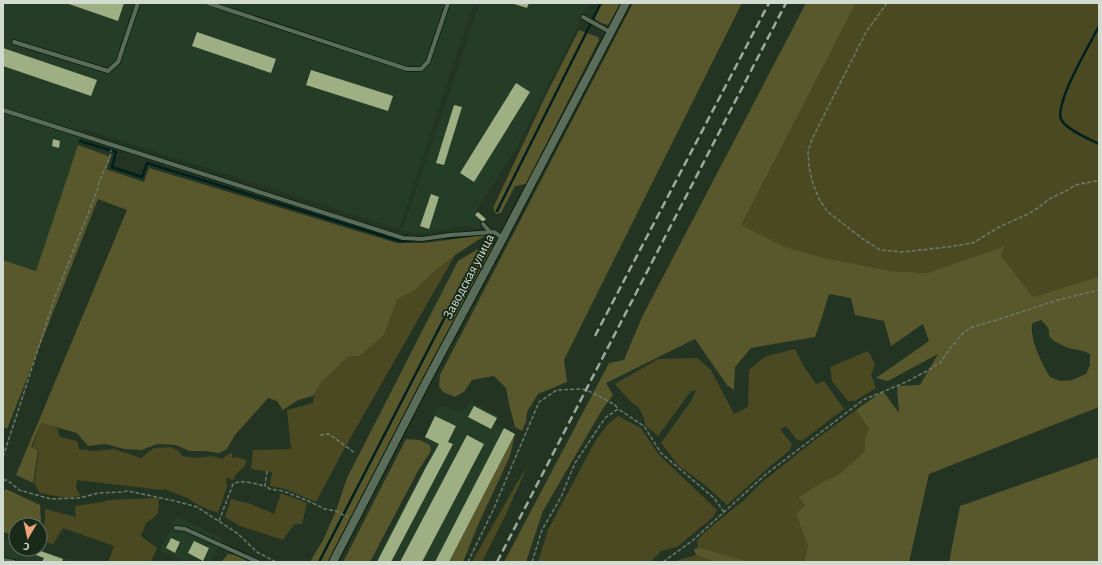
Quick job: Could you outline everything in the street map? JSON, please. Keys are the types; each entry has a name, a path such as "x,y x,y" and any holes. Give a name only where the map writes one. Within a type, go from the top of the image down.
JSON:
{"street":[{"name":"Заводская улица","path":"333,562 626,3"}],"lane":[{"path":"14,42 108,71 118,62 138,3"},
{"path":"208,3 407,69 421,69 428,62 448,3"},
{"path":"583,17 610,32"},
{"path":"3,110 403,238 422,239 450,235 494,232 503,238"},
{"path":"482,224 490,232"},
{"path":"176,528 185,529 258,562"},
{"path":"3,560 14,562"}],"path":[{"path":"887,3 866,32 812,139 808,152 812,184 820,201 828,212 880,250 902,252 948,247 973,242 999,226 1033,211 1049,199 1076,185 1096,181 1099,182"},
{"path":"3,457 54,297 111,157 112,144"},
{"path":"663,562 692,541 765,475 863,400 906,382 940,363 963,333 972,327 1058,300 1099,290"},
{"path":"468,562 539,402 557,390 586,390 615,405 618,409 644,426 661,453 714,498 724,512"},
{"path":"532,562 542,530 561,497 575,463 605,418 618,409"},
{"path":"320,435 329,434 354,453"},
{"path":"265,486 267,471"},
{"path":"3,480 11,483 19,490 51,499 79,498 99,493 128,491 196,507 237,533 257,552 276,562"},
{"path":"218,521 233,484 237,482 254,483 270,489 283,491 325,509 336,511 354,520"}],"shaded area":[{"path":"3,3 474,3 399,229 84,129 36,271 3,260"},
{"path":"480,3 590,3 516,149 476,210 486,219 483,224 478,229 466,226 423,233 402,231"},
{"path":"602,3 621,3 608,25 597,21 594,18"},
{"path":"633,3 742,3 564,360 567,382 538,394 527,412 526,422 522,431 515,427 506,388 494,376 472,380 464,392 455,397 443,392 439,386 440,375"},
{"path":"806,3 856,3 741,225 785,247 829,259 891,271 927,273 1005,246 1001,256 1033,297 1099,277 1099,407 929,474 909,562 803,562 805,560 808,545 796,514 805,505 798,497 824,481 838,475 865,451 865,437 869,429 856,410 883,391 899,413 897,386 920,385 938,354 888,381 876,378 929,341 923,324 891,346 884,321 855,315 851,298 829,294 815,337 751,348 735,367 734,390 727,385 695,339 606,383 613,395 602,410 543,511 526,562 504,562 609,363 624,360 642,317","holes":["1041,320 1049,330 1049,336 1054,341 1068,348 1090,354 1090,365 1086,374 1072,380 1060,381 1050,377 1037,352 1032,331 1032,324 1035,322"]},
{"path":"856,3 1099,3 1099,278 1033,297 1001,257 1005,246 927,273 891,271 829,259 785,247 740,225"},
{"path":"579,30 598,37 599,40 526,184 515,186 501,213 496,214 493,208 546,95"},
{"path":"78,145 111,157 106,169 144,182 149,168 397,243 423,243 486,235 455,255 415,290 397,300 384,335 360,356 348,357 322,381 313,396 298,400 283,410 277,401 268,398 235,435 227,449 219,453 189,451 176,445 157,444 142,450 124,449 106,444 88,446 77,433 41,423 31,447 38,451 33,483 16,475 127,210 98,199 7,429 3,427 3,260 36,271"},
{"path":"493,240 494,244 329,562 310,562 323,540 336,511 347,478 458,261"},
{"path":"455,255 343,451 316,502 285,489 270,486 272,472 251,469 253,450 291,449 287,410 313,403 317,389 331,372 348,357 360,356 384,335 397,300 415,290"},
{"path":"795,349 803,365 816,384 824,381 844,409 802,441 797,440 786,426 780,429 792,444 790,450 727,505 705,485 678,465 661,443 691,401 696,391 691,391 658,436 645,425 644,418 639,408 630,401 615,384 658,359 697,358 711,370 734,414 748,407 749,370 763,358"},
{"path":"868,351 875,364 871,375 876,388 855,401 848,401 832,381 830,367"},
{"path":"471,401 498,415 496,423 515,434 449,562 374,562 435,447 424,440 438,406 463,412"},
{"path":"856,410 869,429 865,451 838,475 824,481 798,497 805,505 796,514 821,541 803,562 750,562 698,547 697,541 704,533 742,502 762,482"},
{"path":"618,416 641,428 658,454 717,510 713,517 677,547 661,551 650,562 538,562 548,530 596,440 608,424"},
{"path":"41,423 57,428 60,437 77,441 79,449 94,451 114,449 141,458 154,448 170,447 179,451 182,456 196,458 212,456 222,459 232,453 232,458 238,457 247,461 244,467 236,474 234,480 226,478 227,487 218,513 165,489 162,490 77,480 76,487 80,496 67,498 40,493 34,483 39,451 32,448"},
{"path":"515,434 510,456 478,525 463,562 449,562"},
{"path":"406,439 420,440 430,445 431,451 418,471 370,562 343,562"},
{"path":"1099,457 1099,562 949,562 960,506"},
{"path":"528,465 482,562 472,562 514,488"},
{"path":"6,489 40,505 41,517 8,517 8,534 3,532 3,492"},
{"path":"281,493 307,503 302,524 294,524 283,540 240,526 225,517 231,499 251,504 274,514"},
{"path":"159,498 158,514 146,523 141,536 157,548 151,562 108,562 114,546 63,528 53,544 48,543 48,517 45,517 45,509 76,517 75,506 109,500"},
{"path":"177,516 222,538 210,562 184,562 160,550"},
{"path":"3,538 8,540 8,557 48,557 48,553 77,562 3,562"},
{"path":"698,547 750,562 715,562 696,555 694,550"},
{"path":"228,554 235,555 249,562 221,562"},
{"path":"696,555 715,562 672,562"}],"building":[{"path":"66,3 124,3 118,21"},
{"path":"511,3 529,3 527,8"},
{"path":"197,32 276,59 271,73 192,46"},
{"path":"3,48 97,80 91,96 3,66"},
{"path":"311,70 393,96 388,111 306,85"},
{"path":"516,83 530,92 474,182 460,173"},
{"path":"454,105 462,107 444,165 436,163"},
{"path":"53,139 60,141 59,148 52,146"},
{"path":"431,194 439,197 429,229 420,226"},
{"path":"478,212 486,219 483,222 475,215"},
{"path":"474,406 497,418 491,429 468,417"},
{"path":"435,416 456,426 448,442 453,444 391,562 377,562 439,444 425,437"},
{"path":"504,428 515,434 449,562 435,562"},
{"path":"467,435 484,444 422,562 400,562"},
{"path":"171,538 180,542 175,553 166,548"},
{"path":"194,541 209,548 203,561 188,553"},
{"path":"48,554 63,559 62,562 42,562 44,558 41,557 48,557"}],"waterway":[{"path":"497,211 601,3"},
{"path":"1099,26 1074,73 1063,100 1061,111 1061,119 1063,123 1099,144"},
{"path":"80,141 116,152 112,167 142,177 147,163 400,241 415,240"},
{"path":"444,238 473,235"},
{"path":"319,562 467,274"}],"railway":[{"path":"595,336 769,3"},
{"path":"497,562 786,3"}]}
